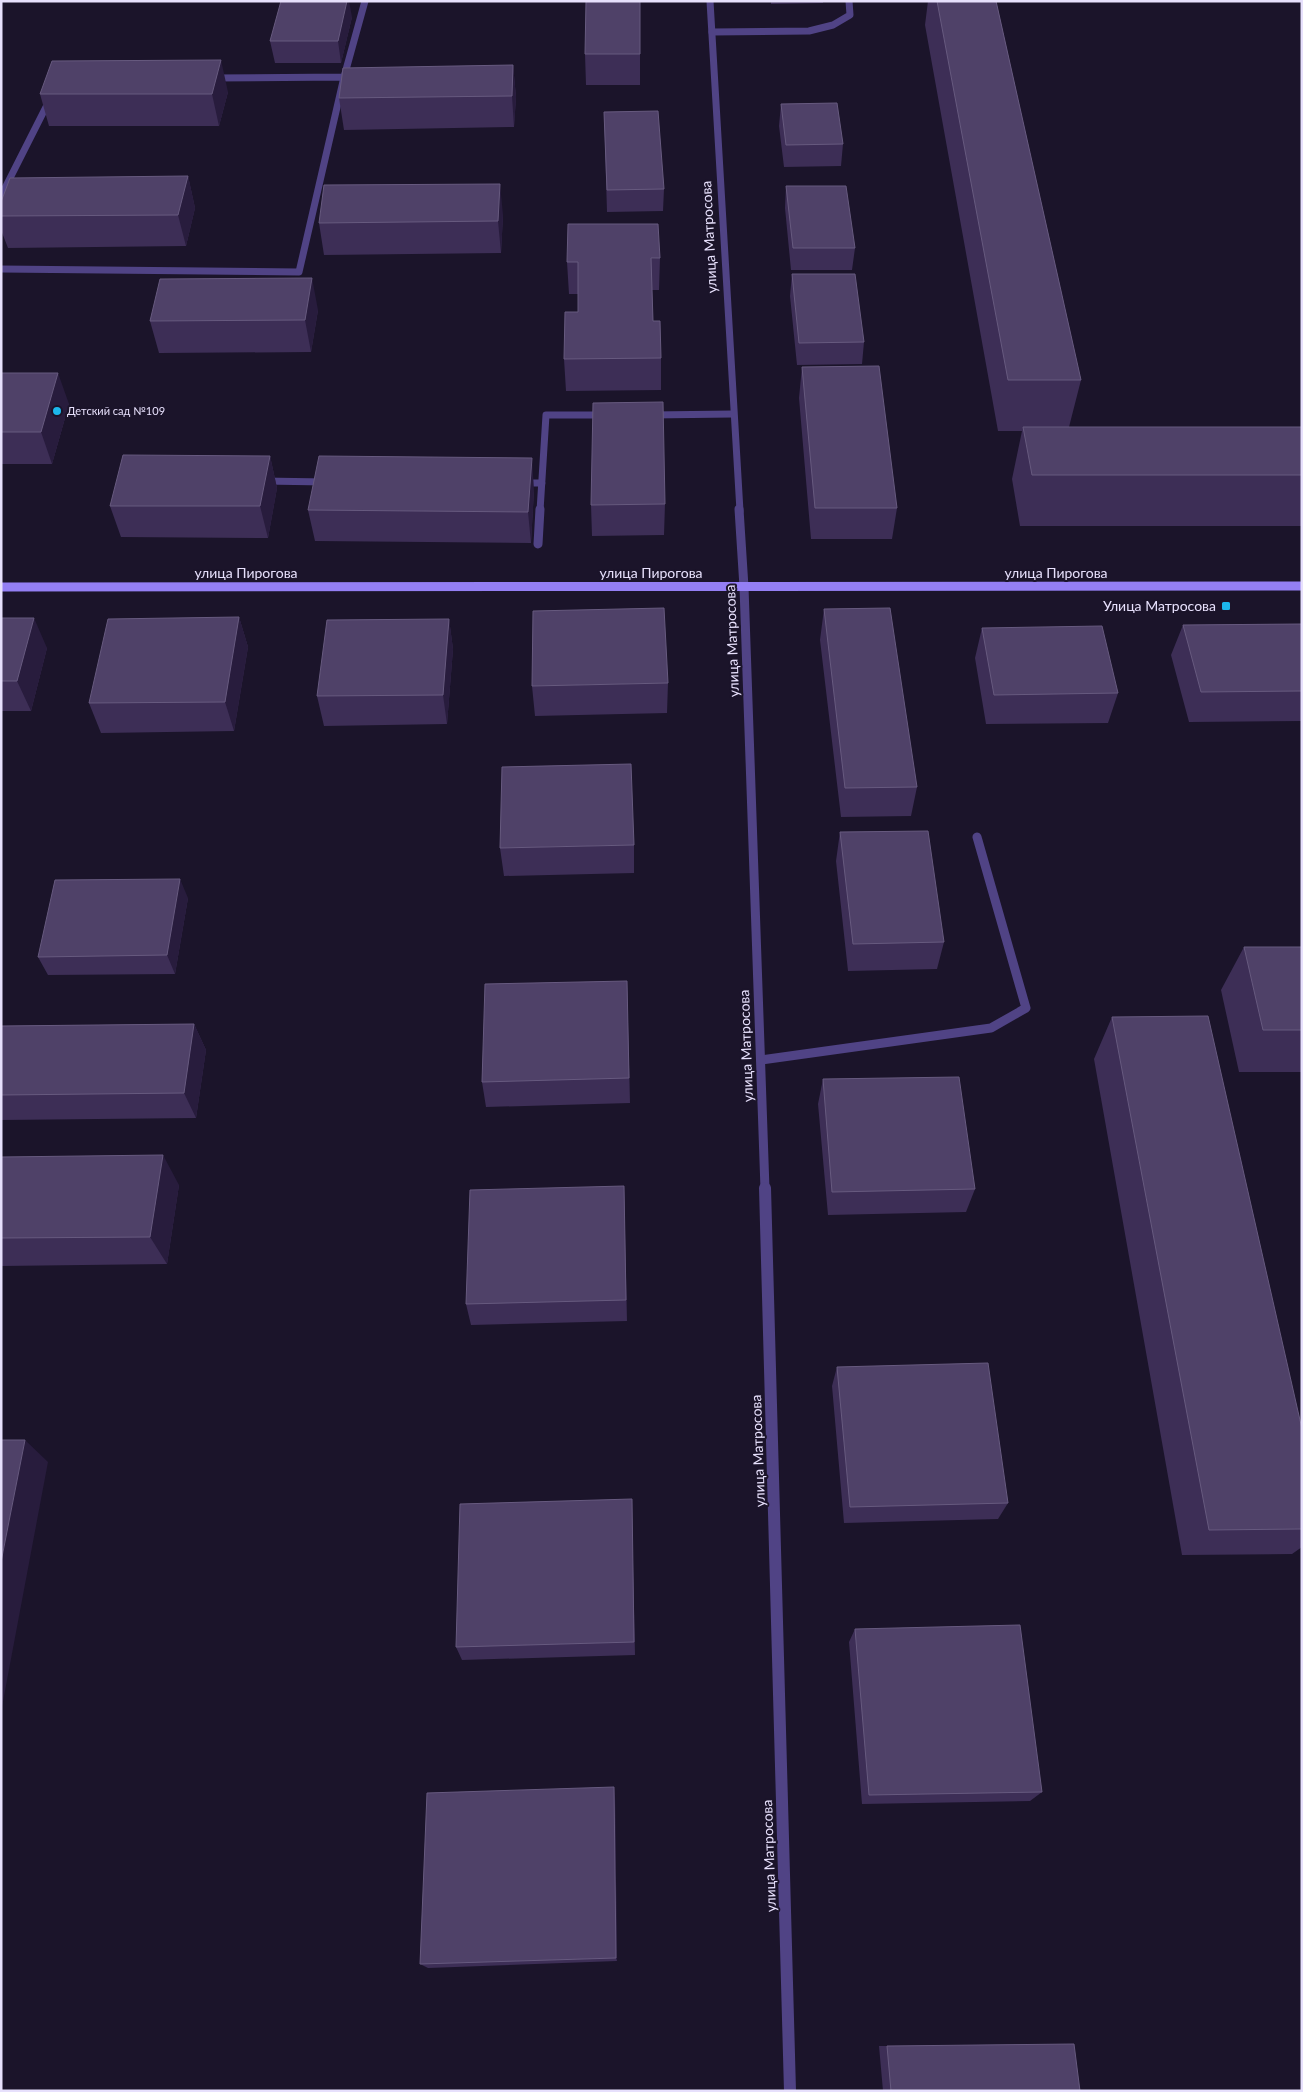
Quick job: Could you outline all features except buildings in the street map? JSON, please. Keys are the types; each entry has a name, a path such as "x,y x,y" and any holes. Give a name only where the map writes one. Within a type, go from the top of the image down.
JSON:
{"street":[{"path":"1,269 299,272 344,77 365,1"},
{"name":"улица Матросова","path":"710,1 744,587 761,1060 790,2091"},
{"path":"712,32 810,30 833,25 850,15 849,1"},
{"path":"207,78 344,77"},
{"path":"1,196 55,88"},
{"path":"644,414 733,414"},
{"path":"538,544 546,415 615,415"},
{"path":"254,481 334,482"},
{"path":"512,483 542,483"},
{"name":"улица Пирогова","path":"1,587 1302,586"},
{"path":"761,1060 991,1028 1026,1008 977,837"}],"place":[{"name":"Детский сад №109","path":"57,411"},
{"name":"Улица Матросова","path":"1226,606"}]}
